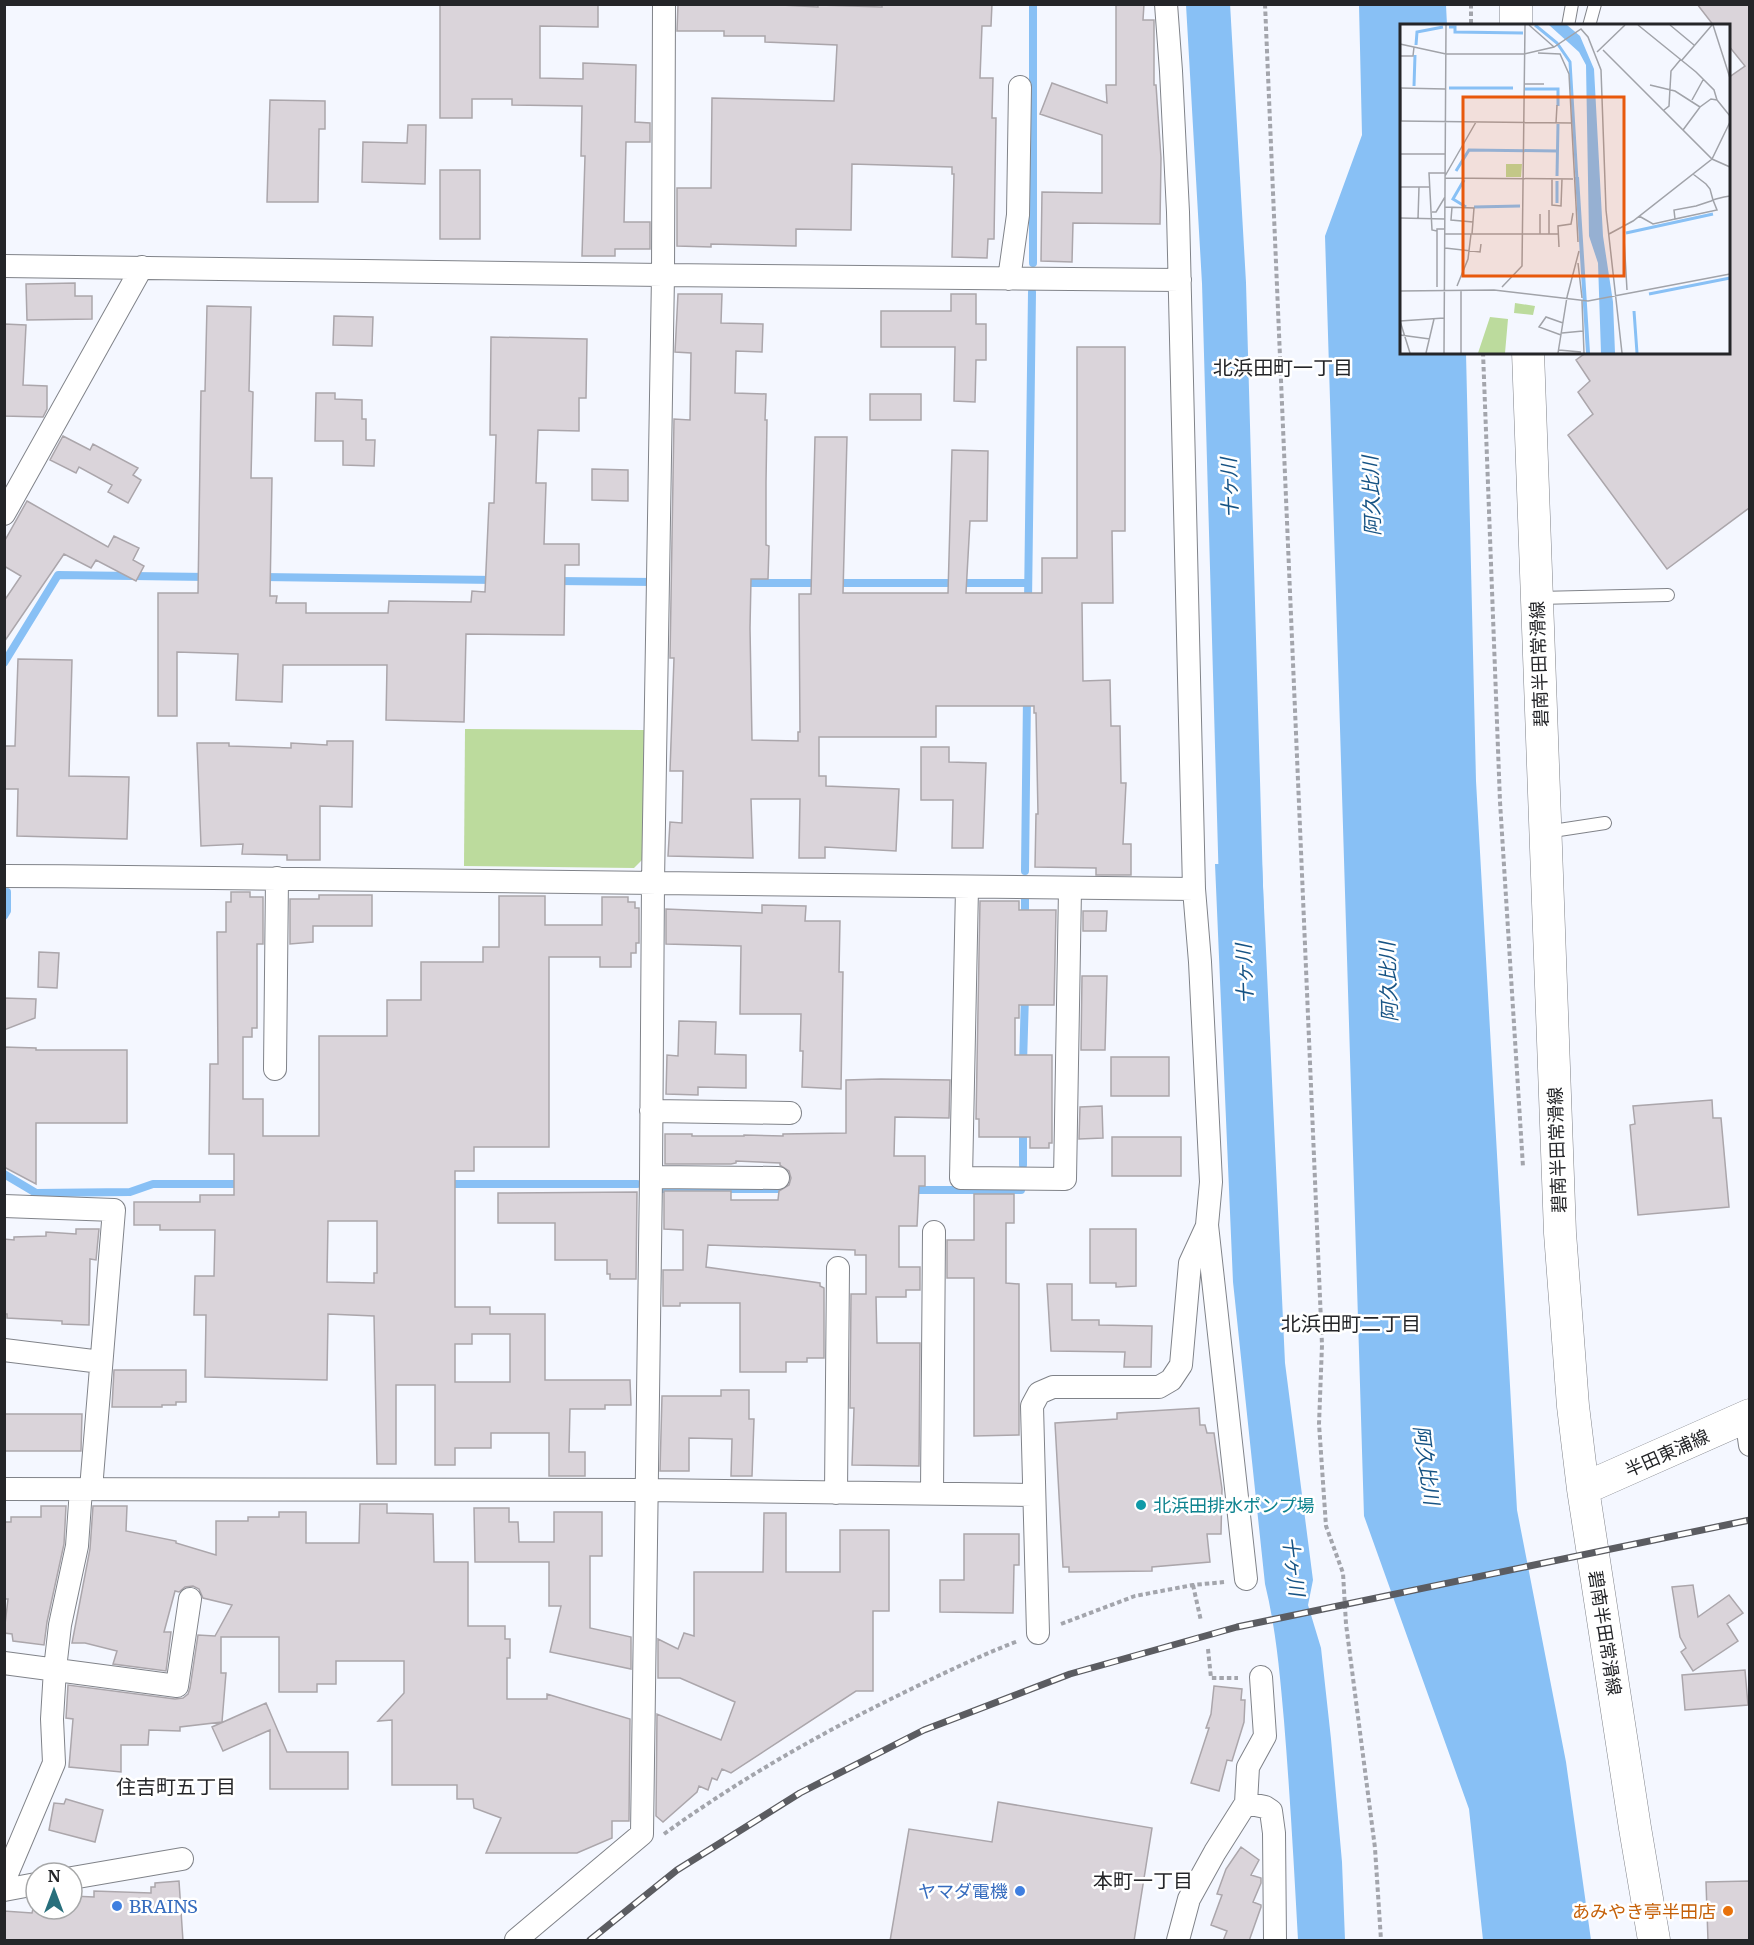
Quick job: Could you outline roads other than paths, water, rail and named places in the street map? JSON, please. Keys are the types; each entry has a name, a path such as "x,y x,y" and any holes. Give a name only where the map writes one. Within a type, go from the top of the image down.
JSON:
{"main road":[{"path":"1516,4 1516,24"},
{"name":"碧南半田常滑線","path":"1528,354 1560,1233 1583,1489 1654,1941"},
{"name":"半田東浦線","path":"1583,1489 1748,1426"}],"street":[{"path":"516,1941 642,1834 653,883 663,275 664,4"},
{"path":"1166,4 1172,82 1180,280 1194,889 1211,1182 1207,1225 1246,1579"},
{"path":"1009,279 1018,215 1020,87"},
{"path":"4,266 1180,280"},
{"path":"4,514 142,267"},
{"path":"4,876 1194,889"},
{"path":"275,1069 277,878"},
{"path":"967,888 961,1178 1065,1179 1070,889"},
{"path":"651,1111 790,1113"},
{"path":"651,1177 778,1178"},
{"path":"4,1206 114,1210 101,1362 86,1489 77,1546 60,1625 55,1669 52,1719 54,1763 4,1881"},
{"path":"1038,1633 1032,1406 1039,1393 1053,1387 1159,1387 1171,1380 1181,1365 1191,1263 1207,1225"},
{"path":"932,1493 934,1232"},
{"path":"836,1493 838,1268"},
{"path":"4,1350 101,1362"},
{"path":"4,1489 1033,1495"},
{"path":"4,1663 177,1686 190,1599"},
{"path":"1178,1941 1188,1899 1246,1803 1248,1767 1265,1736 1262,1677"},
{"path":"1246,1803 1265,1806 1271,1811 1274,1833 1275,1941"},
{"path":"84,1876 182,1859"},
{"path":"4,1890 24,1886"}],"lane":[{"path":"1568,24 1572,4"},
{"path":"1590,24 1595,4"},
{"path":"1537,598 1668,595"},
{"path":"1545,832 1605,823"}],"water":[{"name":"阿久比川","path":"1359,5 1446,5 1447,24 1400,24 1400,354 1466,354 1476,781 1517,1510 1566,1762 1591,1940 1483,1940 1469,1809 1364,1516 1325,236 1362,135"},
{"path":"1215,864 1262,864 1285,1363 1313,1580 1308,1605 1321,1648 1331,1739 1342,1862 1345,1940 1298,1940 1281,1687 1275,1635 1265,1584 1233,1282"}],"waterway":[{"path":"1033,4 1033,263"},
{"name":"十ヶ川","path":"1208,4 1224,283 1242,923"},
{"path":"1028,603 1032,292"},
{"path":"4,663 58,575 208,577"},
{"path":"262,577 496,580"},
{"path":"556,581 655,582"},
{"path":"742,583 820,583"},
{"path":"835,583 1028,583"},
{"path":"1025,871 1027,696"},
{"path":"4,916 7,911 7,892"},
{"path":"1025,897 1025,920"},
{"path":"1023,1064 1025,995"},
{"path":"1023,1127 1023,1165"},
{"path":"4,1174 36,1193 130,1192 153,1184 243,1184"},
{"path":"447,1184 637,1184"},
{"path":"660,1184 660,1189 792,1189"},
{"path":"909,1190 1021,1190"}],"railway":[{"path":"590,1940 677,1870 800,1793 924,1730 1070,1674 1237,1627 1750,1520"}],"place":[{"name":"北浜田排水ポンプ場","path":"1141,1505"},
{"name":"ヤマダ電機","path":"1020,1891"},
{"name":"BRAINS","path":"117,1906"},
{"name":"あみやき亭半田店","path":"1728,1911"}],"district":[{"name":"北浜田町一丁目","path":"1283,367"},
{"name":"北浜田町二丁目","path":"1351,1323"},
{"name":"住吉町五丁目","path":"176,1786"},
{"name":"本町一丁目","path":"1143,1880"}]}
